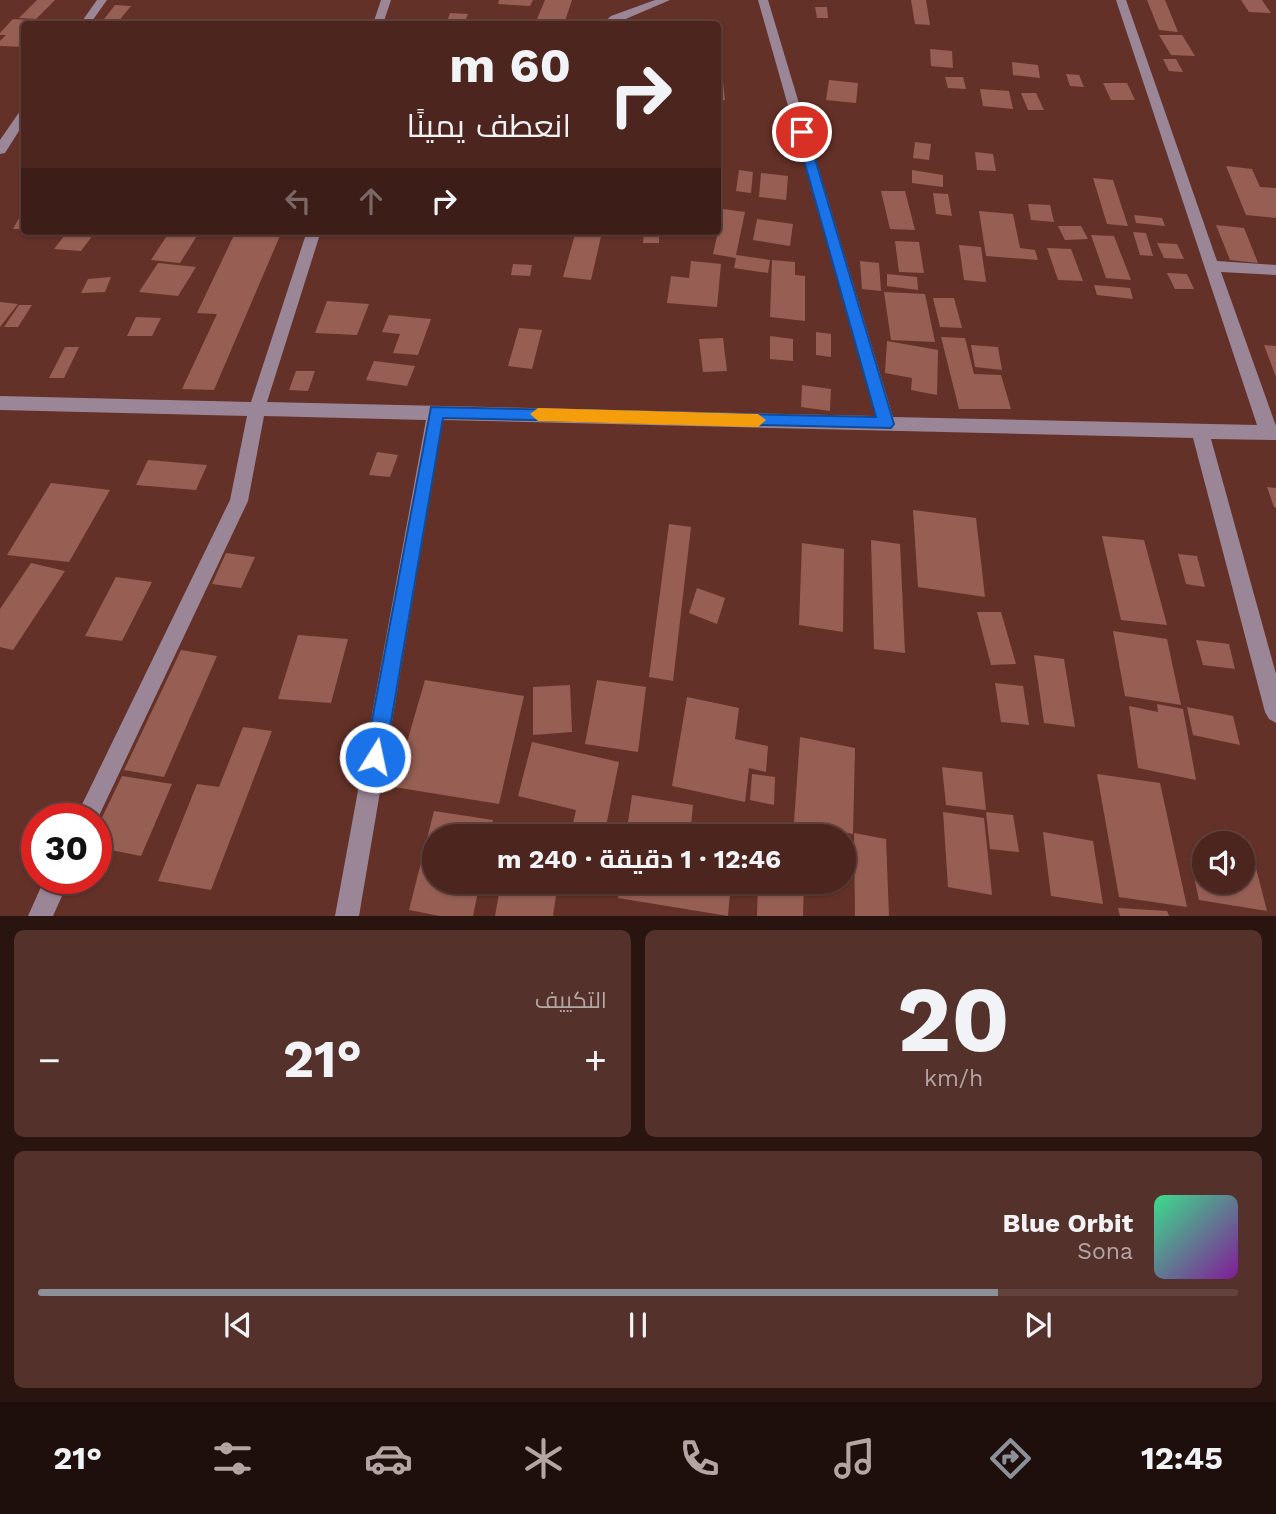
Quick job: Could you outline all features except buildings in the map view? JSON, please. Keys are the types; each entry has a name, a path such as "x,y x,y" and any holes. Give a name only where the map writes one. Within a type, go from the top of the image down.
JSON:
{"street":[{"path":"87,21 102,0"},
{"path":"379,21 386,0"},
{"path":"612,21 665,0"},
{"path":"763,0 886,424"},
{"path":"0,403 1272,433 1211,266 1121,0"},
{"path":"0,150 18,133"},
{"path":"94,803 239,501 257,408 313,235"},
{"path":"1211,266 1276,270"},
{"path":"347,915 436,412"},
{"path":"1200,431 1276,712"},
{"path":"40,915 50,894"}],"slow traffic":[{"path":"538,414 758,420"}],"route":[{"path":"375,757 436,412 886,424 802,132"}]}
